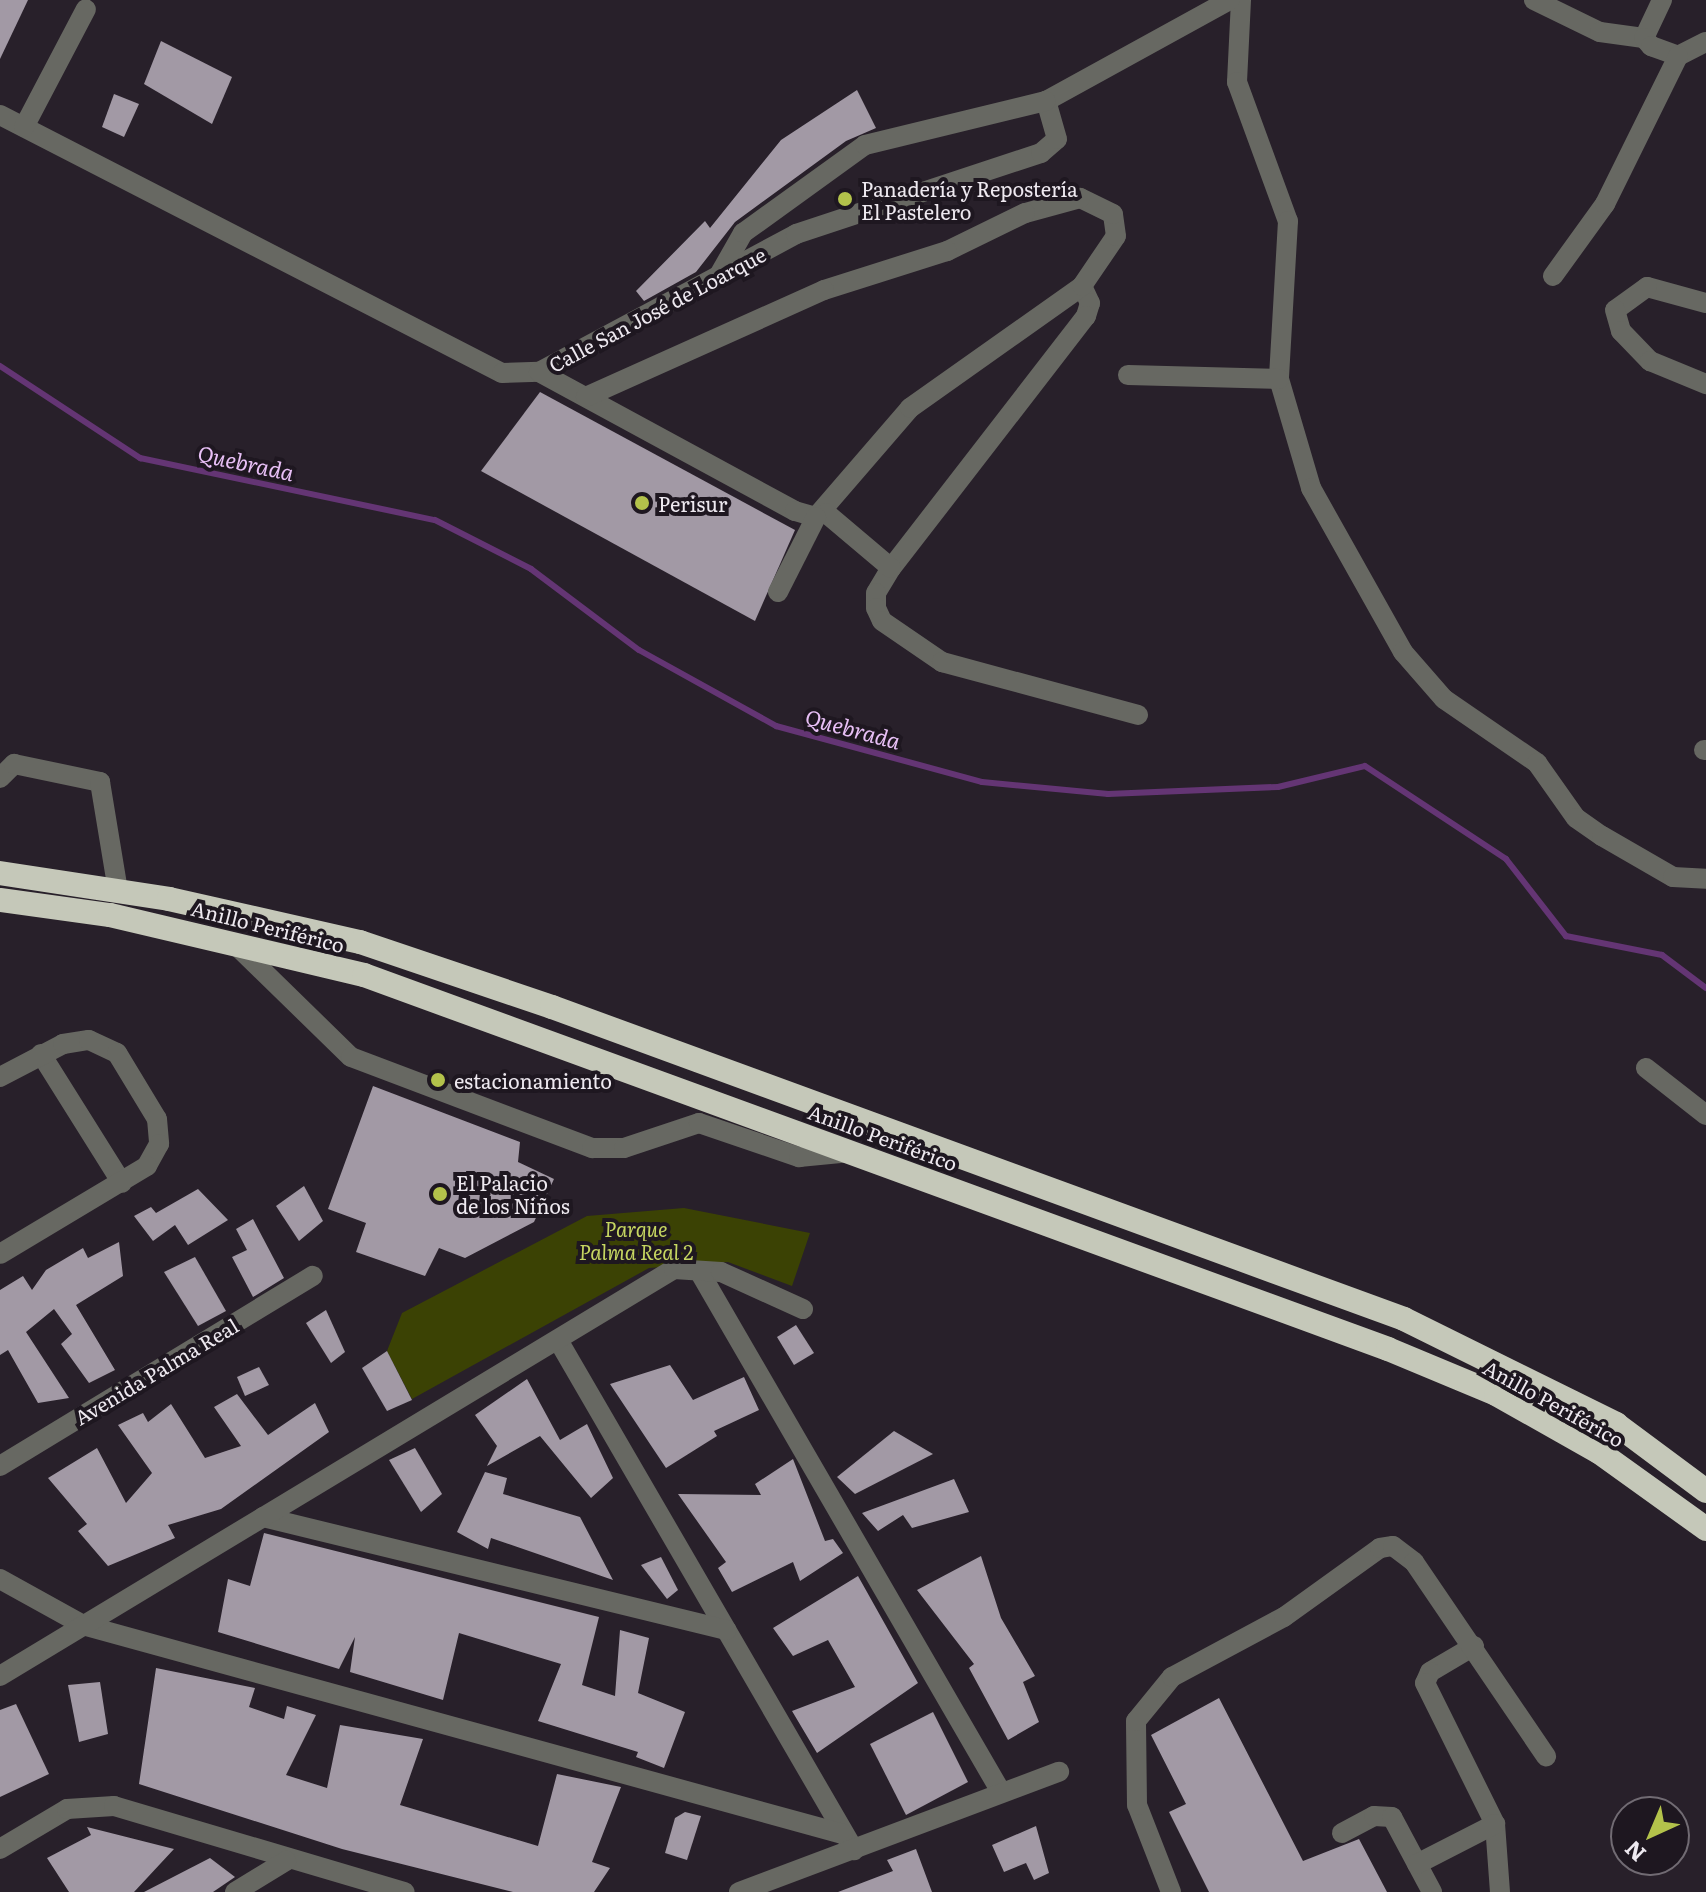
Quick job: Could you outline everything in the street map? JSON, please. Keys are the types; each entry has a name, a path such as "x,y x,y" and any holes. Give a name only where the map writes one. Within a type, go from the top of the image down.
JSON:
{"highway":[{"name":"Anillo Periférico","path":"0,873 118,891 360,942 1404,1319 1616,1424 1706,1491"},
{"name":"Anillo Periférico","path":"0,900 231,940 364,975 852,1151 1496,1394 1599,1452 1706,1529"}],"street":[{"path":"718,277 743,233 865,145 1046,101 1230,0"},
{"path":"1241,0 1240,93 1288,221 1279,379 1311,488 1422,676 1537,763 1576,818 1673,877 1706,879"},
{"path":"1534,0 1600,32 1644,38 1662,54 1678,56 1706,42"},
{"path":"1644,38 1662,0"},
{"path":"24,127 86,9"},
{"path":"1553,276 1605,204 1678,56"},
{"name":"Calle San José de Loarque","path":"0,115 502,373 539,372 821,225 1041,153 1057,139 1046,101"},
{"path":"586,397 824,290 1080,198 1113,214 1116,236 1082,286 910,408 821,515 778,592"},
{"path":"1082,286 1090,303 1086,316 891,568 876,593 882,621 942,662 1138,715"},
{"path":"1706,303 1647,287 1615,310 1621,331 1650,361 1706,384"},
{"path":"539,372 821,515 891,568"},
{"path":"1128,375 1279,379"},
{"path":"0,778 14,764 100,782 118,891"},
{"path":"231,940 351,1057 592,1148 624,1148 699,1123 799,1157 852,1151"},
{"path":"0,1077 41,1054 89,1040 117,1053 157,1119 159,1144 147,1166 0,1254"},
{"path":"41,1054 122,1183"},
{"path":"1646,1068 1706,1115"},
{"path":"0,1676 674,1269 721,1272 803,1309"},
{"path":"699,1271 1001,1792"},
{"name":"Avenida Palma Real","path":"0,1466 313,1276"},
{"path":"558,1340 848,1842"},
{"path":"263,1517 726,1630"},
{"path":"1171,1892 1137,1805 1136,1721 1172,1677 1284,1617 1365,1557 1393,1546 1414,1562 1546,1756"},
{"path":"0,1579 83,1625 848,1842"},
{"path":"1474,1646 1430,1672 1425,1683 1495,1824 1495,1890"},
{"path":"741,1892 848,1842 1059,1772"},
{"path":"0,1849 67,1809 90,1805 367,1887 405,1892"},
{"path":"1342,1833 1374,1816 1392,1817 1432,1892"},
{"path":"1417,1864 1495,1824"},
{"path":"235,1892 286,1861"}],"green space":[{"name":"Parque Palma Real 2","path":"684,1208 810,1233 792,1286 728,1262 649,1268 412,1399 387,1351 402,1313 587,1216"}],"building":[{"path":"0,0 28,0 0,59"},
{"path":"161,41 232,77 212,124 144,84"},
{"path":"857,90 876,128 846,141 735,222 696,272 644,301 636,291 705,221 710,228 781,140"},
{"path":"114,94 139,104 124,137 102,127"},
{"name":"Perisur","path":"540,392 795,530 755,621 481,471"},
{"name":"El Palacio de los Niños","path":"373,1086 520,1142 518,1162 554,1179 534,1222 465,1258 439,1248 425,1276 356,1252 366,1223 328,1209"},
{"path":"304,1186 323,1221 299,1241 276,1206"},
{"path":"198,1189 228,1220 188,1245 175,1225 153,1241 134,1216 151,1207 156,1213"},
{"path":"253,1219 284,1278 253,1297 232,1257 247,1250 236,1229"},
{"path":"119,1242 123,1276 76,1305 115,1370 89,1383 61,1344 72,1334 54,1309 26,1332 69,1398 38,1403 8,1350 0,1355 0,1290 23,1276 32,1290 46,1270 83,1248 88,1258"},
{"path":"195,1257 226,1311 198,1326 164,1272"},
{"path":"326,1310 345,1352 331,1363 306,1323"},
{"path":"796,1325 814,1353 794,1365 777,1337"},
{"path":"387,1351 412,1400 387,1411 362,1368"},
{"path":"670,1365 693,1400 744,1377 759,1410 714,1431 717,1436 666,1468 610,1384"},
{"path":"259,1367 269,1385 245,1396 237,1377"},
{"path":"527,1379 560,1440 587,1424 613,1478 591,1498 540,1436 487,1466 497,1446 475,1415"},
{"path":"237,1394 268,1435 315,1403 329,1432 221,1509 168,1525 175,1538 108,1566 78,1531 87,1524 48,1478 97,1448 126,1503 152,1473 118,1425 143,1413 148,1422 171,1404 205,1458 241,1446 214,1407"},
{"path":"894,1431 933,1454 855,1494 837,1477"},
{"path":"415,1448 442,1494 421,1512 389,1460"},
{"path":"793,1459 825,1541 833,1539 843,1553 800,1581 793,1562 732,1592 718,1568 726,1562 678,1494 761,1495 755,1484"},
{"path":"485,1472 507,1478 503,1494 580,1517 613,1580 491,1538 488,1549 457,1532"},
{"path":"954,1479 969,1512 912,1528 903,1515 878,1531 862,1513"},
{"path":"264,1533 599,1617 582,1685 615,1696 620,1630 649,1638 638,1693 685,1712 664,1768 636,1757 638,1752 538,1721 561,1664 459,1633 443,1700 350,1672 355,1637 339,1669 218,1632 228,1579 250,1586"},
{"path":"981,1556 1001,1618 1035,1676 1023,1682 1039,1722 1008,1740 969,1668 974,1664 917,1590"},
{"path":"661,1557 678,1590 667,1599 641,1565"},
{"path":"858,1576 918,1683 817,1753 792,1711 855,1687 828,1640 793,1656 773,1628"},
{"path":"156,1668 255,1688 249,1707 284,1719 287,1706 316,1715 286,1775 327,1788 340,1725 423,1739 400,1805 538,1846 557,1774 621,1787 592,1862 610,1868 594,1892 513,1892 342,1849 139,1784"},
{"path":"100,1682 108,1734 79,1742 68,1685"},
{"path":"1219,1698 1303,1861 1359,1839 1387,1892 1209,1892 1169,1812 1186,1804 1151,1735"},
{"path":"16,1704 49,1774 0,1797 0,1710"},
{"path":"933,1712 968,1782 906,1815 870,1744"},
{"path":"685,1812 701,1816 687,1860 665,1853 675,1818"},
{"path":"1036,1826 1049,1873 1034,1880 1026,1863 1004,1872 992,1845"},
{"path":"87,1827 174,1849 134,1892 69,1892 47,1858 91,1835"},
{"path":"916,1849 932,1892 838,1892 893,1871 887,1860"},
{"path":"210,1858 235,1877 213,1892 144,1892"}],"waterway":[{"name":"Quebrada","path":"0,366 140,458 435,520 531,569 639,650 776,726 982,782 1108,794 1278,787 1365,766 1506,859 1566,936 1662,955 1706,988"}],"place":[{"name":"Panadería y Repostería El Pastelero","path":"845,199"},
{"name":"Perisur","path":"642,503"},
{"name":"estacionamiento","path":"438,1080"},
{"name":"El Palacio de los Niños","path":"440,1194"}]}
